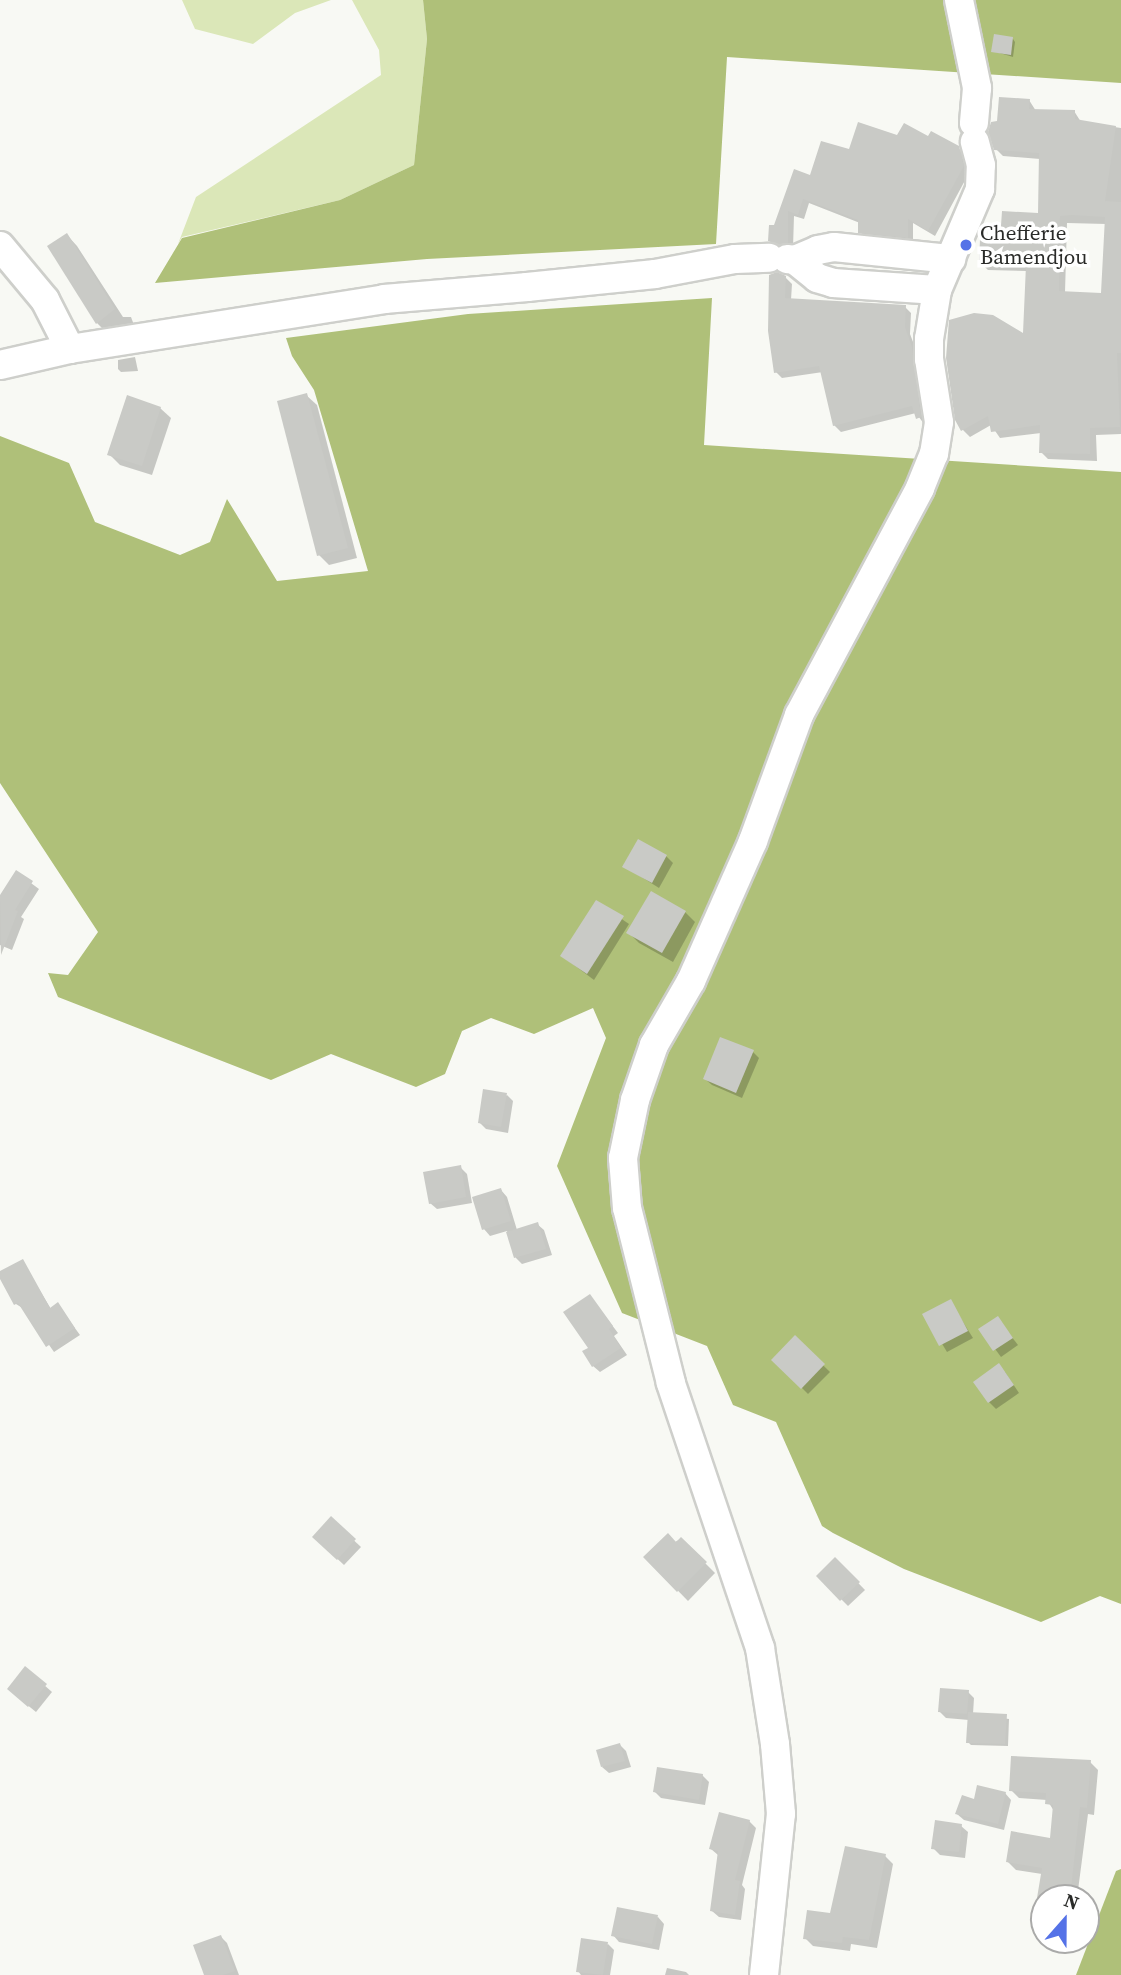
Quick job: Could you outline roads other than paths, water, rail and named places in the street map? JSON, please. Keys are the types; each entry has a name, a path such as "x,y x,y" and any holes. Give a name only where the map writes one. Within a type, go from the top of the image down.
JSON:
{"street":[{"path":"764,1975 780,1814 775,1744 760,1648 671,1383 626,1208 622,1158 635,1100 654,1045 691,981 753,841 799,715 920,488 934,454 939,422 929,359 937,290 980,188 981,165 974,133 977,88 959,0"},
{"path":"0,246 45,300 70,349"},
{"path":"0,365 70,349 384,299 654,274 735,259 784,259 834,247 951,259"},
{"path":"784,259 817,278 833,283 937,290"}],"place":[{"name":"Chefferie Bamendjou","path":"966,245"}]}
